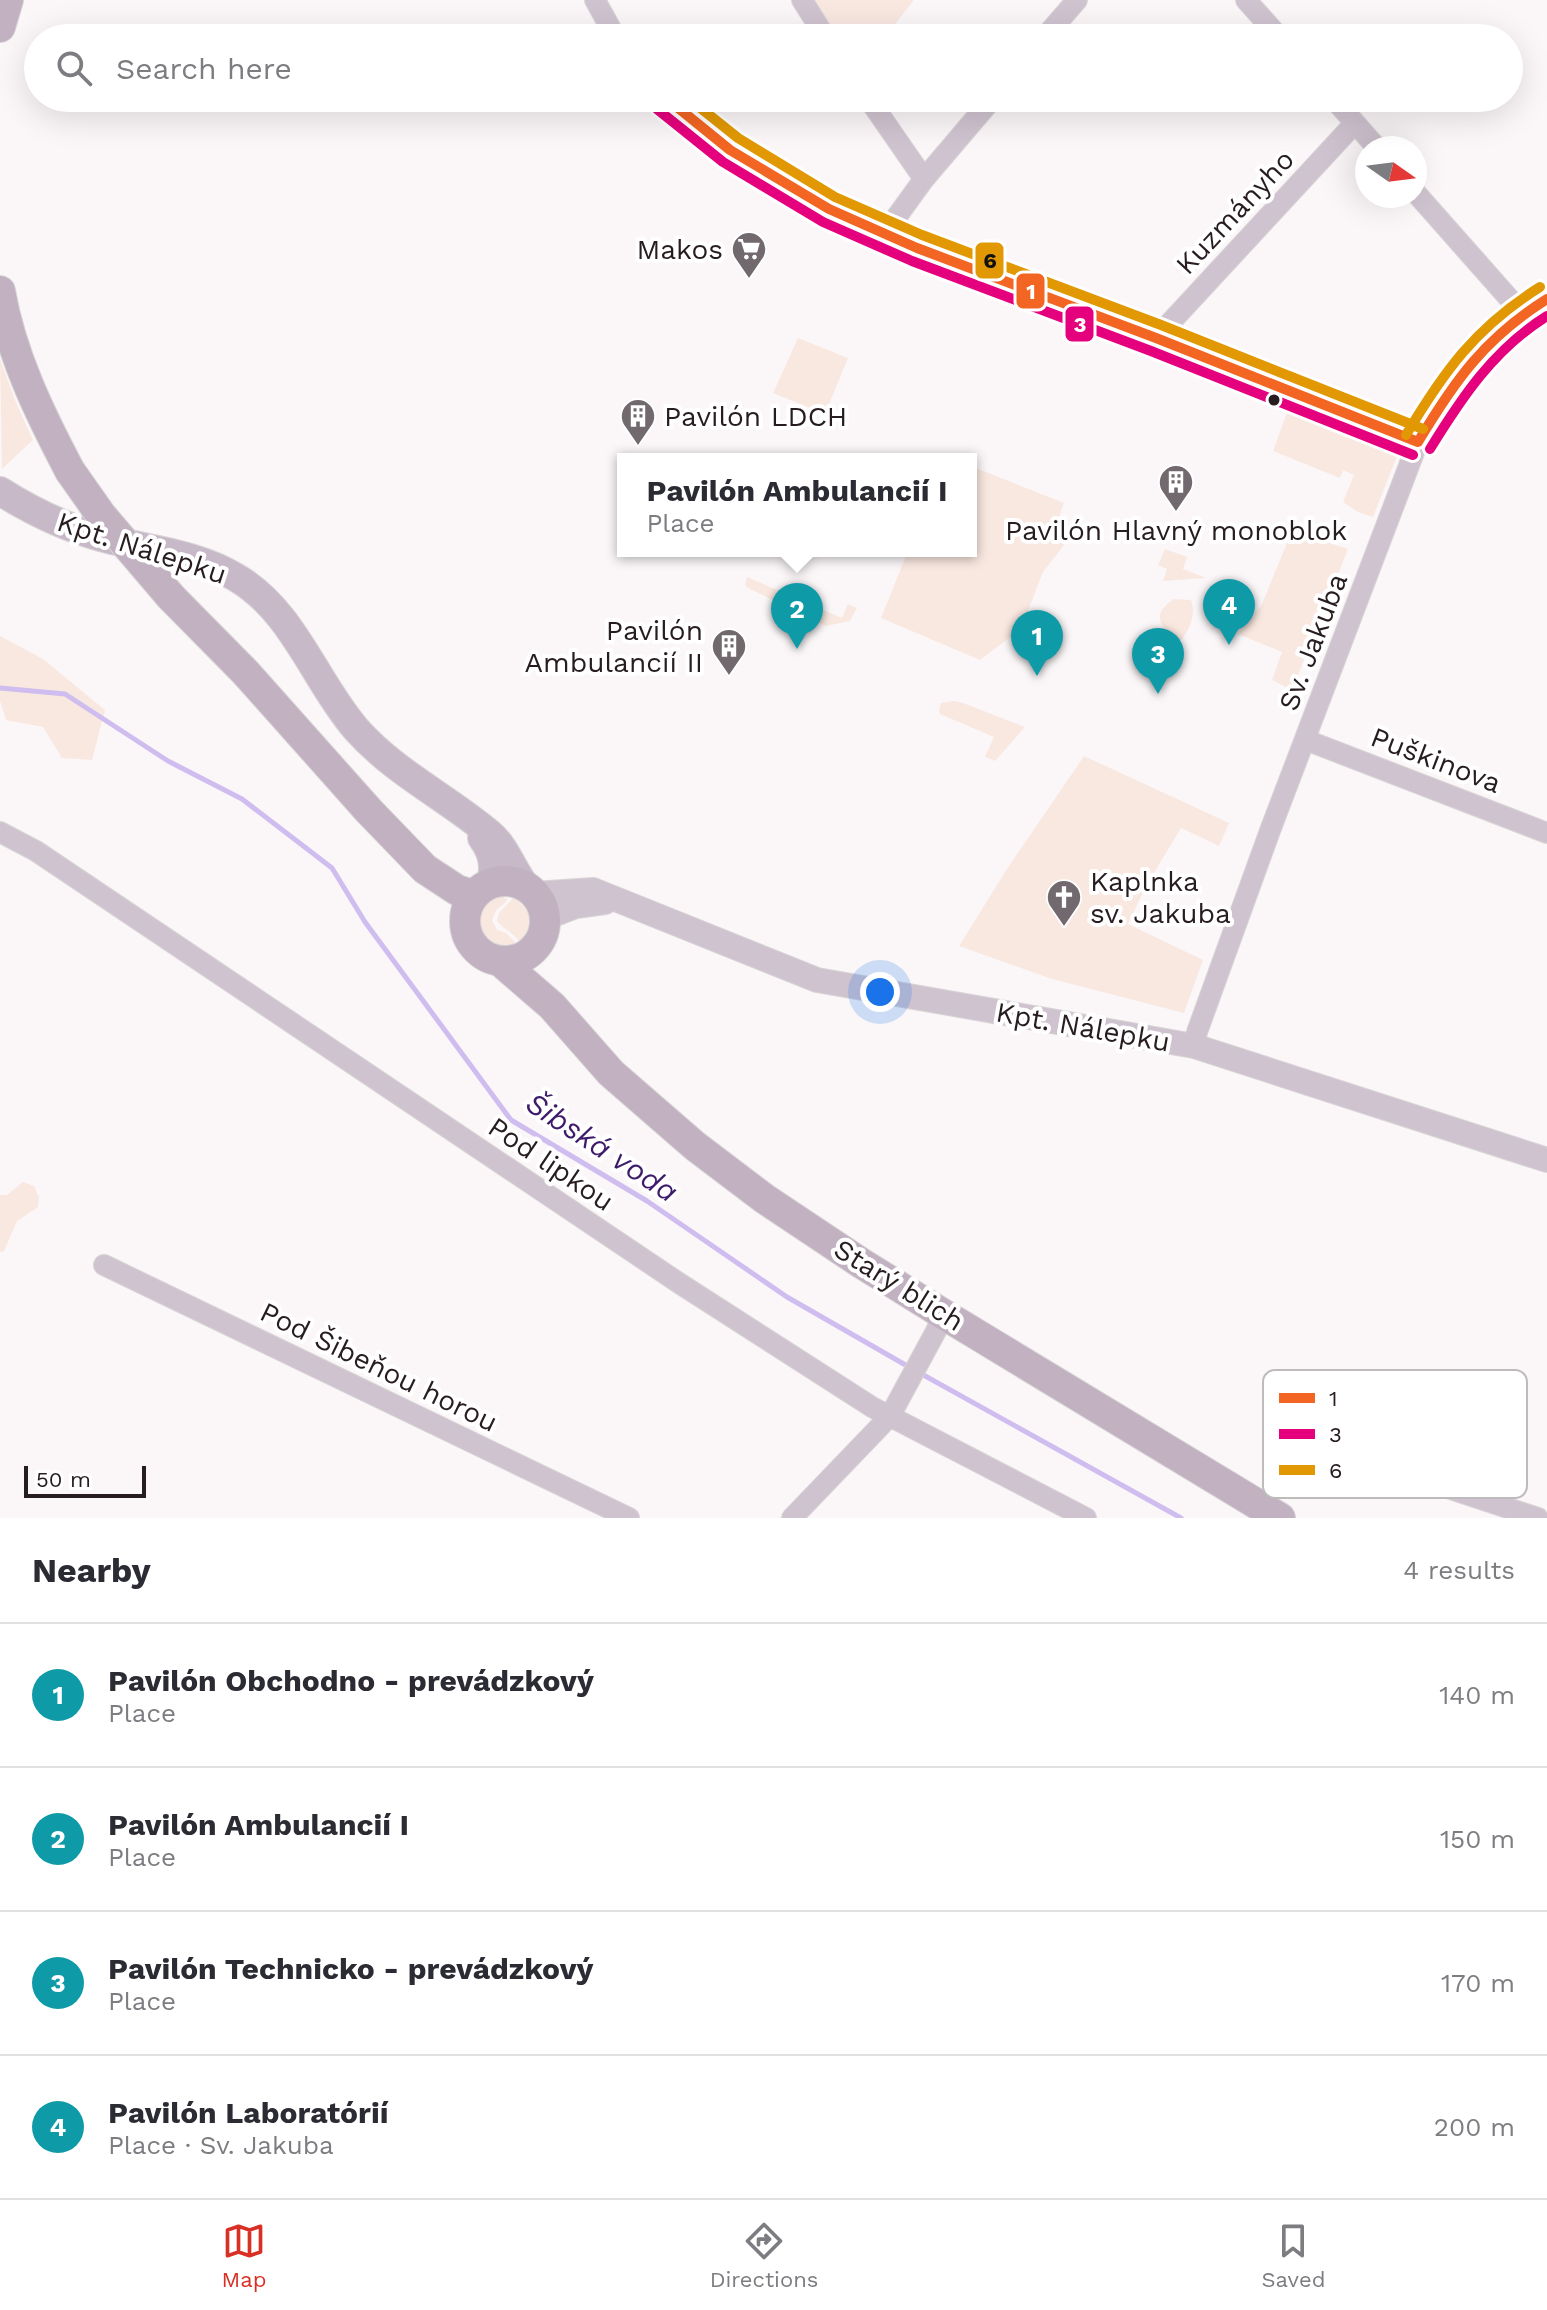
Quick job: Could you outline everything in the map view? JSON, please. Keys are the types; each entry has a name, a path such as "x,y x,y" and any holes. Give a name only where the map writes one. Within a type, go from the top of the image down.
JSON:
{"main road":[{"path":"0,27 8,0"},
{"path":"0,291 19,364 45,423 70,471 101,515 171,597 246,673 425,869 476,900"},
{"name":"Kpt. Nálepku","path":"5,494 44,517 78,530 184,556 215,566 238,578 278,614 356,729 411,779 491,835 507,854 516,874 535,900"},
{"name":"Kpt. Nálepku","path":"471,820 488,845 493,874 476,900"},
{"path":"503,881 515,882 535,900 541,938 526,956 513,961 500,961 479,952 471,944 476,900 503,881"},
{"name":"Starý blich","path":"536,947 552,1006"},
{"name":"Starý blich","path":"500,961 552,1006 611,1073 695,1146 765,1199 943,1314 1280,1518"}],"street":[{"path":"595,0 608,24"},
{"path":"802,0 817,24"},
{"path":"1056,24 1077,0"},
{"path":"1246,0 1267,24"},
{"path":"683,112 730,150 829,209 917,248 1418,442"},
{"path":"878,112 924,179"},
{"path":"885,233 924,179 981,112"},
{"path":"1345,112 1366,136"},
{"name":"Kuzmányho","path":"1156,338 1355,123"},
{"path":"1427,206 1522,313"},
{"name":"Sv. Jakuba","path":"1194,1046 1271,828 1418,442 1451,386 1485,344 1522,313 1547,299"},
{"name":"Puškinova","path":"1306,740 1547,833"},
{"name":"Pod lipkou","path":"0,832 36,851 679,1283 859,1399 1086,1518"},
{"name":"Kpt. Nálepku","path":"535,900 576,906 619,900 817,980 1194,1046 1547,1160"},
{"name":"Pod Šibeňou horou","path":"104,1265 629,1518"},
{"path":"792,1518 890,1416 943,1314"},
{"path":"1478,1498 1538,1518"}],"shaded area":[{"path":"802,0 914,0 895,24 817,24"},
{"path":"798,338 848,358 825,414 773,393"},
{"path":"0,359 33,440 2,469"},
{"path":"1289,407 1399,451 1373,517 1343,502 1354,475 1343,470 1340,478 1273,451"},
{"path":"977,468 1064,503 1059,517 1068,540 1043,572 1021,629 980,660 881,618 906,557 977,557"},
{"path":"1292,531 1348,549 1292,690 1272,680 1282,652 1238,634 1261,606"},
{"path":"1165,549 1187,557 1183,569 1206,578 1163,581 1167,569 1158,565"},
{"path":"747,577 842,618 848,604 857,608 850,621 826,626 748,588 745,585"},
{"path":"1174,599 1191,600 1193,605 1191,622 1179,642 1160,621 1162,611"},
{"path":"0,636 43,659 105,710 92,760 62,758 43,727 6,720 0,701"},
{"path":"954,701 1025,727 995,761 985,757 994,737 940,714 941,703"},
{"path":"1084,756 1229,823 1219,846 1181,828 1146,886 1128,924 1203,960 1184,1013 1052,979 959,946"},
{"path":"495,897 507,899 506,902 497,909 492,920 497,930 506,933 515,942 515,945 506,947 487,939 479,917 480,909"},
{"path":"513,898 524,907 530,918 529,930 520,942 497,921 499,913"},
{"path":"23,1182 34,1186 39,1197 38,1207 17,1221 4,1251 0,1252 0,1195 7,1195"}],"waterway":[{"name":"Šibská voda","path":"0,688 65,694 168,761 242,799 332,868 365,922 511,1120 647,1201 787,1297 909,1367"},
{"name":"Šibská voda","path":"918,1372 1181,1518"}],"transit line":[{"name":"3","path":"661,112 723,162 823,222 912,261 1413,455"},
{"name":"1","path":"683,112 730,150 829,209 917,248 1418,442"},
{"name":"6","path":"706,112 738,138 835,197 922,235 1423,429"},
{"name":"6","path":"1406,435 1463,352 1497,318 1540,287"},
{"name":"1","path":"1418,442 1473,362 1506,329 1547,299"},
{"name":"3","path":"1430,449 1454,411 1495,359 1547,316"}],"place":[{"name":"Makos","path":"749,280"},
{"name":"Pavilón LDCH","path":"638,447"},
{"name":"Pavilón Hlavný monoblok","path":"1176,513"},
{"name":"Pavilón Laboratórií","path":"1229,645"},
{"name":"Pavilón Ambulancií I","path":"797,649"},
{"name":"Pavilón Obchodno - prevádzkový","path":"1037,676"},
{"name":"Pavilón Ambulancií II","path":"729,677"},
{"name":"Pavilón Technicko - prevádzkový","path":"1158,694"},
{"name":"Kaplnka sv. Jakuba","path":"1064,928"}]}
